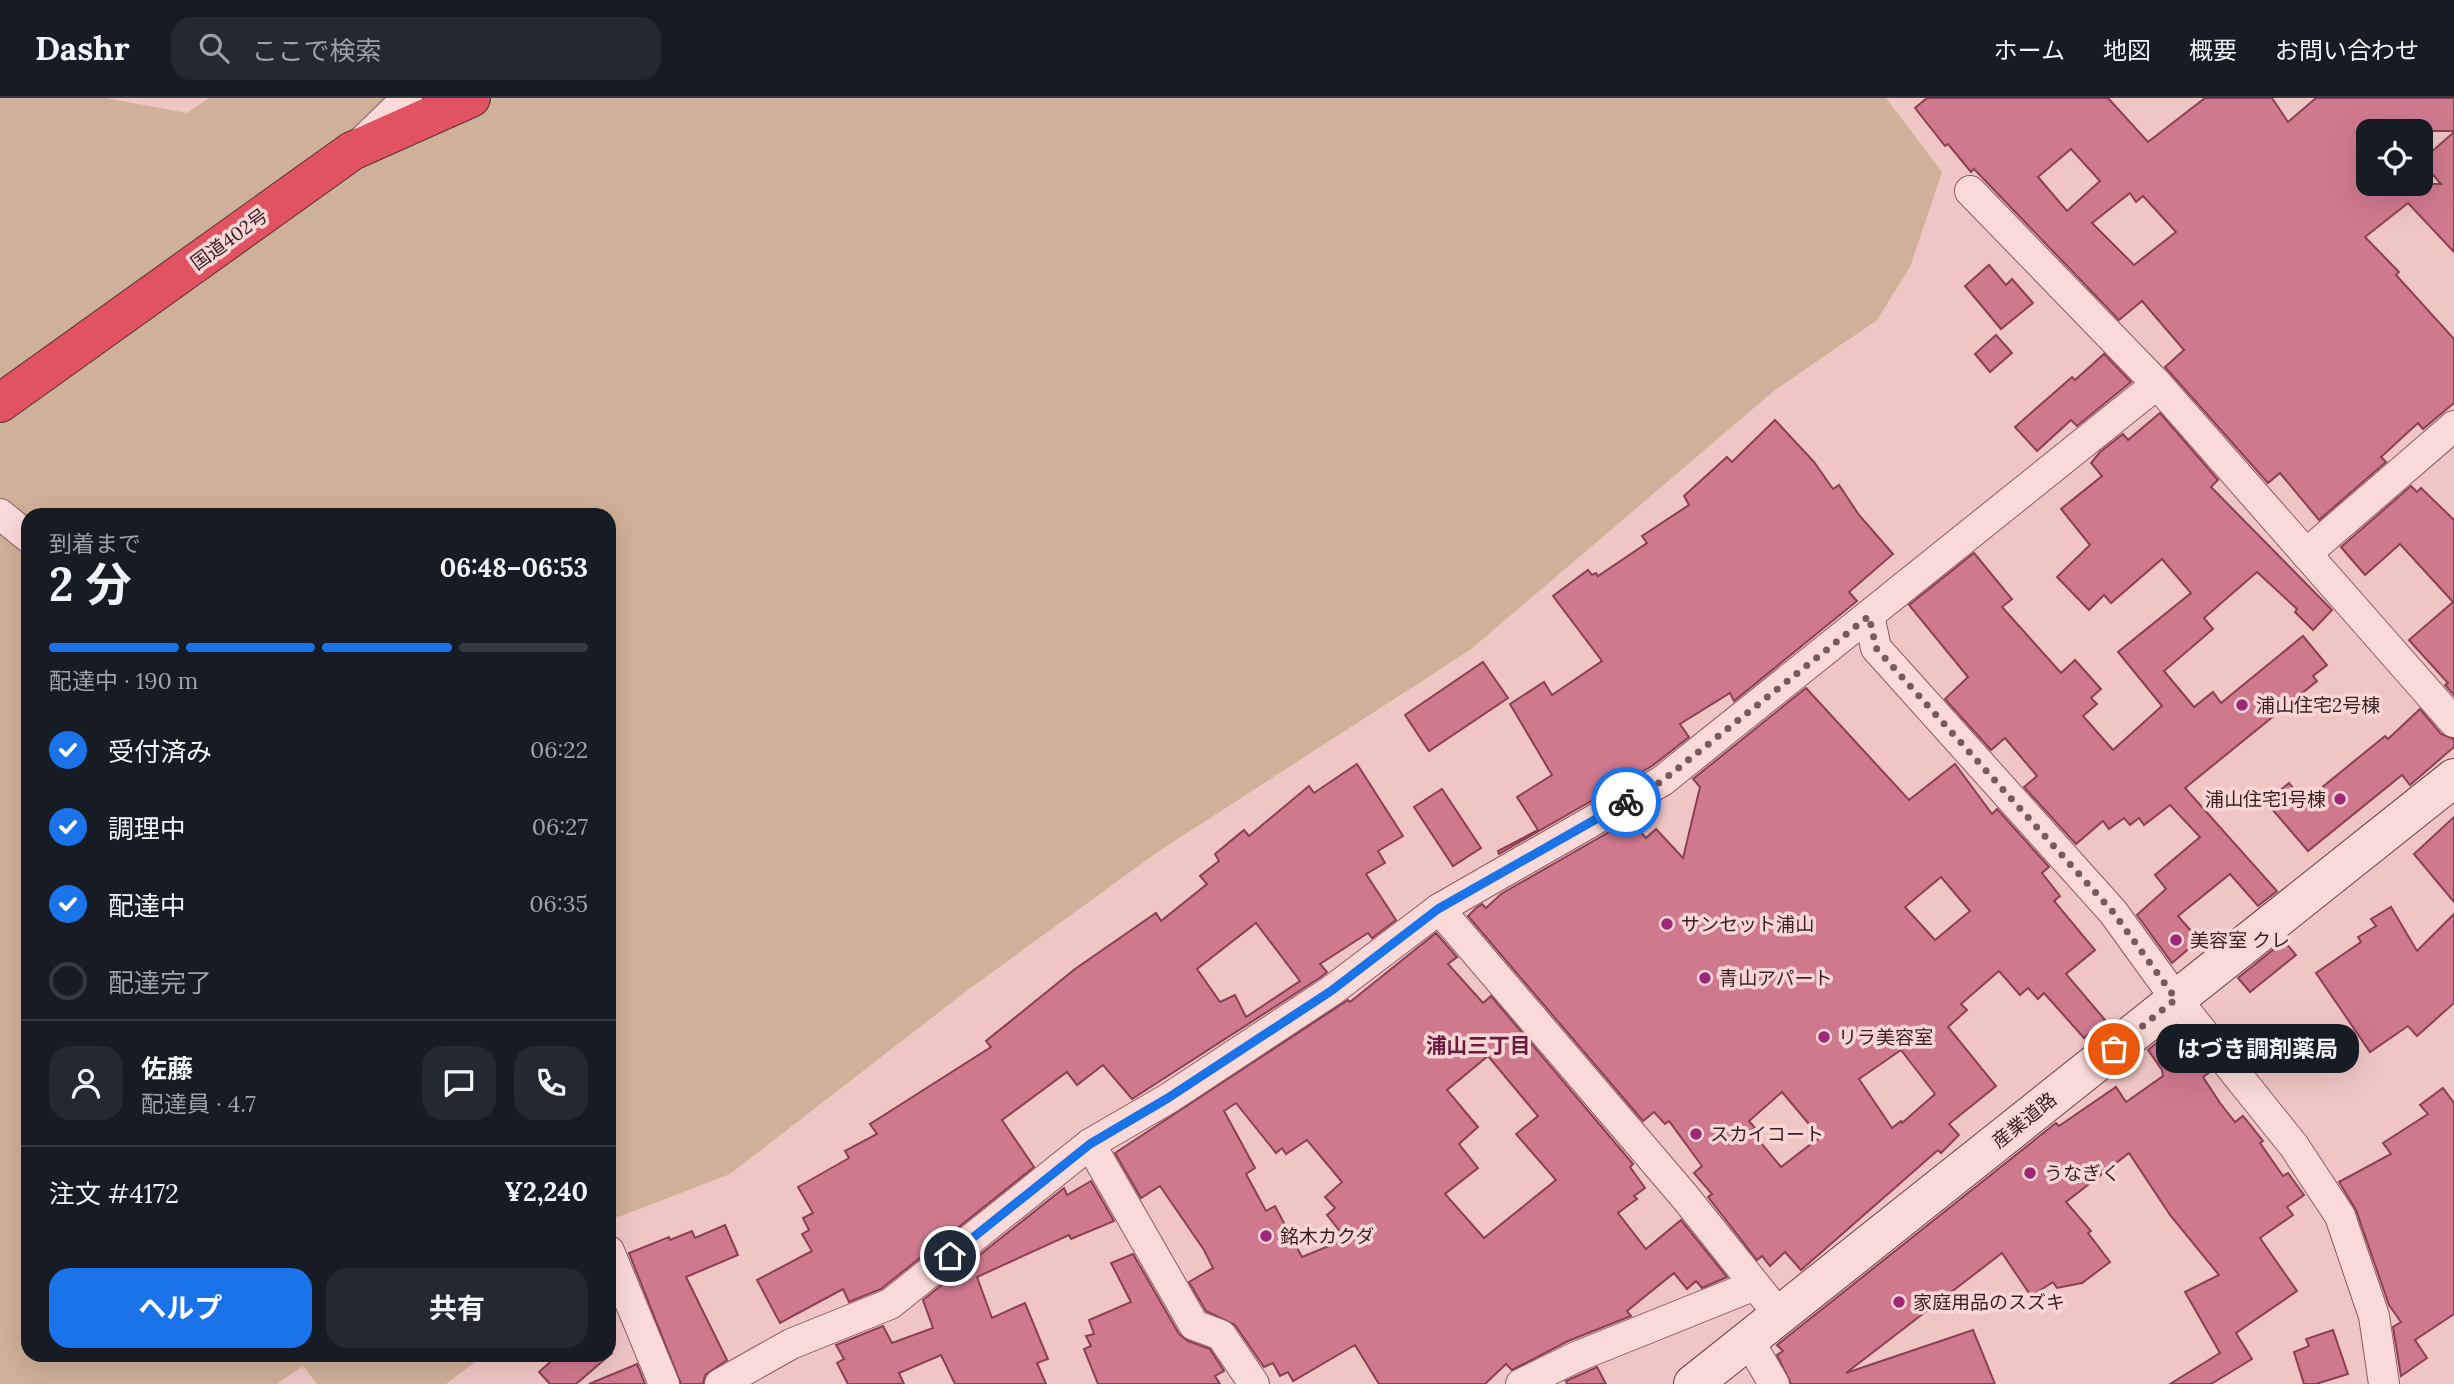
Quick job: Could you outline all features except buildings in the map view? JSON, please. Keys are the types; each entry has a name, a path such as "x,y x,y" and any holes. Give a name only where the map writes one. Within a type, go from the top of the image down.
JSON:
{"highway":[{"name":"国道402号","path":"0,403 352,151 471,98"}],"street":[{"path":"352,151 407,98"},
{"path":"1970,191 2157,384 2454,722"},
{"path":"720,1384 791,1344 890,1304 1090,1144 1168,1098 1331,991 1438,909 1662,781 2157,384"},
{"path":"2306,554 2454,426"},
{"path":"0,514 21,531"},
{"path":"1869,616 1876,648 2113,912 2176,999 2294,1146 2340,1216 2374,1316 2385,1384"},
{"name":"産業道路","path":"1693,1384 2454,778"},
{"path":"1438,909 1685,1196 1780,1316"},
{"path":"1090,1144 1194,1325 1221,1335 1254,1384"},
{"path":"616,1268 664,1384"},
{"path":"1521,1384 1576,1357 1755,1285"},
{"path":"1748,1341 1774,1384"}],"shaded area":[{"path":"0,98 106,98 187,113 209,98 1886,98 1942,172 1910,267 1877,320 1775,390 1470,650 1159,851 969,989 730,1174 621,1216 616,1217 616,508 21,508 21,1362 475,1362 446,1384 317,1384 303,1366 277,1384 0,1384"}],"way so far":[{"path":"1626,802 1662,781 1869,616 1876,648 2113,912 2176,999 2114,1049"}],"place":[{"name":"浦山住宅2号棟","path":"2242,705"},
{"name":"浦山住宅1号棟","path":"2340,799"},
{"name":"サンセット浦山","path":"1667,924"},
{"name":"美容室 クレ","path":"2176,940"},
{"name":"青山アパート","path":"1705,978"},
{"name":"リラ美容室","path":"1824,1037"},
{"name":"はづき調剤薬局","path":"2114,1049"},
{"name":"スカイコート","path":"1696,1134"},
{"name":"うなぎく","path":"2030,1173"},
{"name":"銘木カクダ","path":"1266,1236"},
{"name":"家庭用品のスズキ","path":"1899,1302"}],"district":[{"name":"浦山三丁目","path":"1478,1045"}],"route":[{"path":"950,1256 1090,1144 1168,1098 1331,991 1438,909 1626,802"}]}
